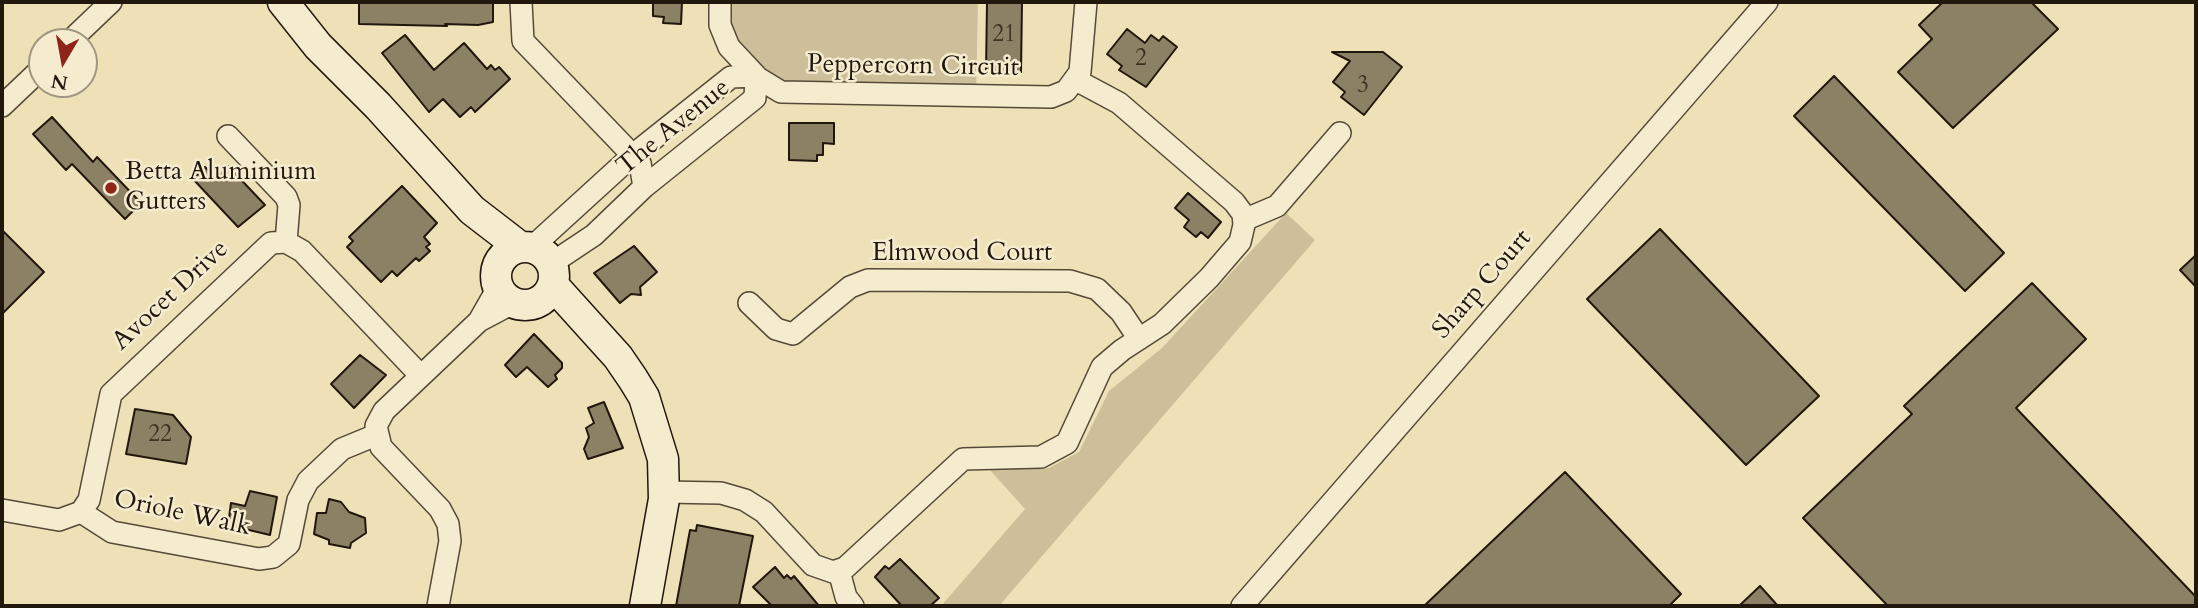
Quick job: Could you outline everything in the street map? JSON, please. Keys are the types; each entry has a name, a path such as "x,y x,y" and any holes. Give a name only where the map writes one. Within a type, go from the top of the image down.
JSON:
{"street":[{"path":"84,28 111,2"},
{"path":"283,2 318,46 378,106 472,210 486,237 525,275 590,328 618,357 644,397 663,459 664,492 645,606"},
{"path":"304,2 378,106"},
{"path":"521,2 523,41 640,163 643,187"},
{"name":"Peppercorn Circuit","path":"720,2 720,25 726,43 756,76 772,88 800,94 1051,97 1066,92 1076,80"},
{"path":"664,492 721,493 745,500 764,512 813,565 827,572 839,571 963,459 1035,458 1062,448 1077,427 1093,381 1102,368 1162,324 1209,278 1240,242 1244,220 1234,202 1119,103 1076,80 1081,67 1086,2"},
{"name":"Sharp Court","path":"1242,606 1767,2"},
{"name":"The Avenue","path":"756,76 755,98 643,187 594,235 525,275 633,155 731,77 756,76"},
{"path":"2,106 28,81"},
{"path":"1244,220 1277,206 1340,133"},
{"path":"228,136 286,197 289,205 286,242 302,251 421,376"},
{"name":"Avocet Drive","path":"81,512 89,500 108,401 117,386 264,247 286,242"},
{"path":"439,606 450,541 448,524 440,509 381,447 376,426 384,411 525,275"},
{"name":"Elmwood Court","path":"749,303 776,329 793,334 850,287 868,280 1070,281 1097,289 1121,312 1139,339"},
{"name":"Oriole Walk","path":"81,512 112,532 259,559 273,557 285,549 292,538 298,500 308,481 342,449 376,435"},
{"path":"2,510 58,520 81,512"},
{"path":"839,571 846,597 853,606"}],"shaded area":[{"path":"720,2 978,2 976,96 772,88 719,16"},
{"path":"1286,213 1315,240 999,606 941,606 1025,509 989,469 1049,468 1079,452 1109,391 1162,348"}],"building":[{"path":"359,2 493,2 493,22 478,25 445,24 447,26 359,24"},
{"path":"653,2 682,2 681,24 663,23 664,17 653,16"},
{"path":"987,2 1022,2 1021,72 986,71"},
{"path":"1943,2 2031,2 2058,29 1953,128 1898,72 1932,39 1919,25"},
{"path":"1127,29 1145,43 1151,35 1159,41 1163,36 1177,47 1146,87 1119,70 1122,66 1107,54"},
{"path":"405,35 434,70 464,43 487,69 491,65 495,70 499,67 510,79 475,112 471,107 460,117 443,99 429,112 382,53"},
{"path":"1332,52 1383,52 1402,67 1364,115 1341,97 1345,92 1333,82 1350,61"},
{"path":"1834,76 2004,253 1965,291 1794,116"},
{"path":"52,117 93,162 97,157 141,203 125,219 72,164 66,170 33,134"},
{"path":"789,123 834,123 834,144 823,143 823,155 817,155 817,161 789,160"},
{"path":"228,166 265,205 238,227 193,179 205,167 216,179"},
{"path":"402,186 437,223 424,237 430,244 426,247 430,251 419,261 416,258 397,276 392,271 381,282 347,247 353,241 349,237"},
{"path":"1188,193 1221,222 1208,238 1201,232 1196,237 1184,227 1189,220 1175,208"},
{"path":"1660,229 1819,396 1746,465 1587,299"},
{"path":"2,230 44,272 2,314"},
{"path":"634,246 657,272 640,287 641,295 631,294 620,303 594,273"},
{"path":"2196,255 2196,287 2180,270"},
{"path":"2032,283 2086,339 2016,408 2196,597 2196,606 1888,606 1803,518 1912,414 1904,406"},
{"path":"534,334 562,363 562,368 555,375 557,379 548,387 527,367 516,377 505,365"},
{"path":"360,355 386,375 354,408 331,384"},
{"path":"604,402 623,448 588,459 584,449 589,437 586,428 594,423 588,408"},
{"path":"135,409 173,415 191,437 186,464 126,454"},
{"path":"1565,472 1681,594 1669,606 1424,606"},
{"path":"250,491 277,497 270,535 228,525 231,503 245,506"},
{"path":"329,499 341,502 349,512 365,518 366,533 351,543 350,548 329,544 329,540 314,534 317,513 326,513"},
{"path":"697,525 753,536 739,606 676,606 690,530 696,531"},
{"path":"900,559 939,598 930,606 902,606 875,577 885,566 889,569"},
{"path":"775,567 784,578 787,575 791,579 794,576 819,606 772,606 753,587"},
{"path":"1760,586 1778,606 1739,606"}],"place":[{"name":"Betta Aluminium Gutters","path":"111,188"}]}
